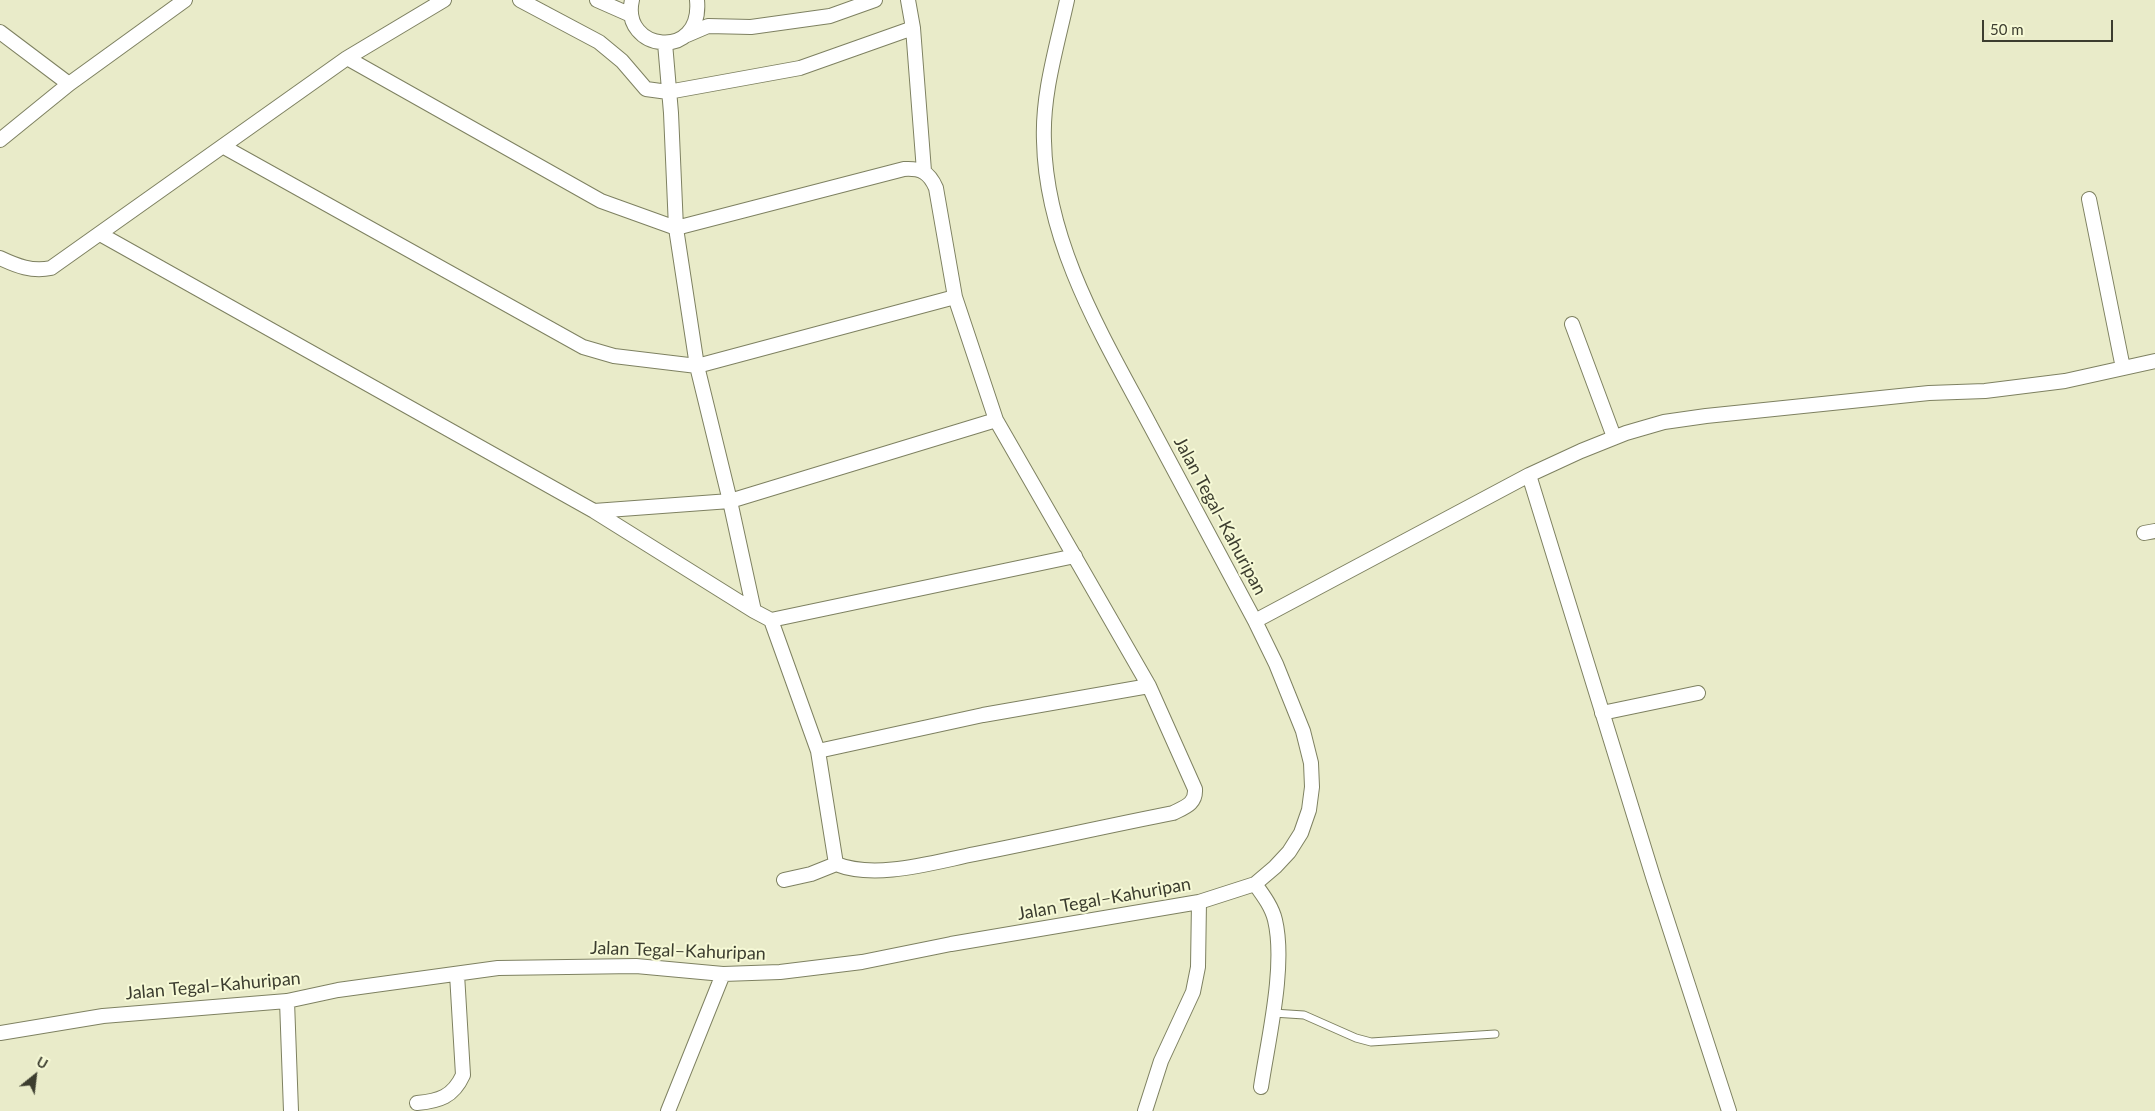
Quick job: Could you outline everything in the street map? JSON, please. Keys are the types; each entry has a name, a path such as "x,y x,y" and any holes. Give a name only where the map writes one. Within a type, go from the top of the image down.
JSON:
{"street":[{"path":"0,140 69,84 185,0"},
{"path":"0,258 28,269 40,270 51,268 347,58 444,0"},
{"path":"520,0 599,42 622,61 646,89 668,92 800,68 913,28"},
{"path":"597,0 631,15"},
{"path":"632,0 631,15 635,26 643,36 653,41 665,43 680,39 708,26 751,27 830,16 875,0"},
{"path":"687,35 695,24 698,12 697,0"},
{"path":"908,0 913,28 924,171"},
{"name":"Jalan Tegal–Kahuripan","path":"0,1033 104,1016 287,1001 338,990 498,968 636,966 723,974 780,972 862,962 951,944 1198,902 1255,884 1275,867 1289,852 1301,833 1309,810 1312,788 1311,763 1303,731 1276,664 1255,621 1096,325 1072,270 1055,216 1047,172 1044,131 1052,71 1067,0"},
{"path":"0,32 69,84"},
{"path":"665,43 671,113 676,228 697,366 730,501 754,611"},
{"path":"347,58 601,201 676,228 904,169 916,168 924,171 932,178 936,188 955,298 996,420 1149,686 1195,789 1194,801 1173,813 1045,841 910,866 857,870 836,864 812,874 784,880"},
{"path":"224,147 583,347 614,356 697,366 955,298"},
{"path":"2089,199 2123,368"},
{"path":"100,234 594,511 771,620 1075,556"},
{"path":"1572,324 1614,437"},
{"path":"1255,621 1529,475 1614,437 1664,422 1935,393 1986,391 2065,381 2155,361"},
{"path":"594,511 730,501 996,420"},
{"path":"1529,475 1602,713 1729,1111"},
{"path":"771,620 818,751 836,864"},
{"path":"818,751 983,715 1149,686"},
{"path":"1602,713 1698,692"},
{"path":"1255,884 1267,900 1275,918 1279,966 1261,1087"},
{"path":"1145,1111 1161,1061 1193,992 1198,967 1198,902"},
{"path":"417,1103 436,1102 450,1093 463,1075 457,974"},
{"path":"668,1111 723,974"},
{"path":"287,1001 291,1111"}],"lane":[{"path":"1272,1013 1304,1015 1356,1038 1371,1042 1495,1034"}]}
